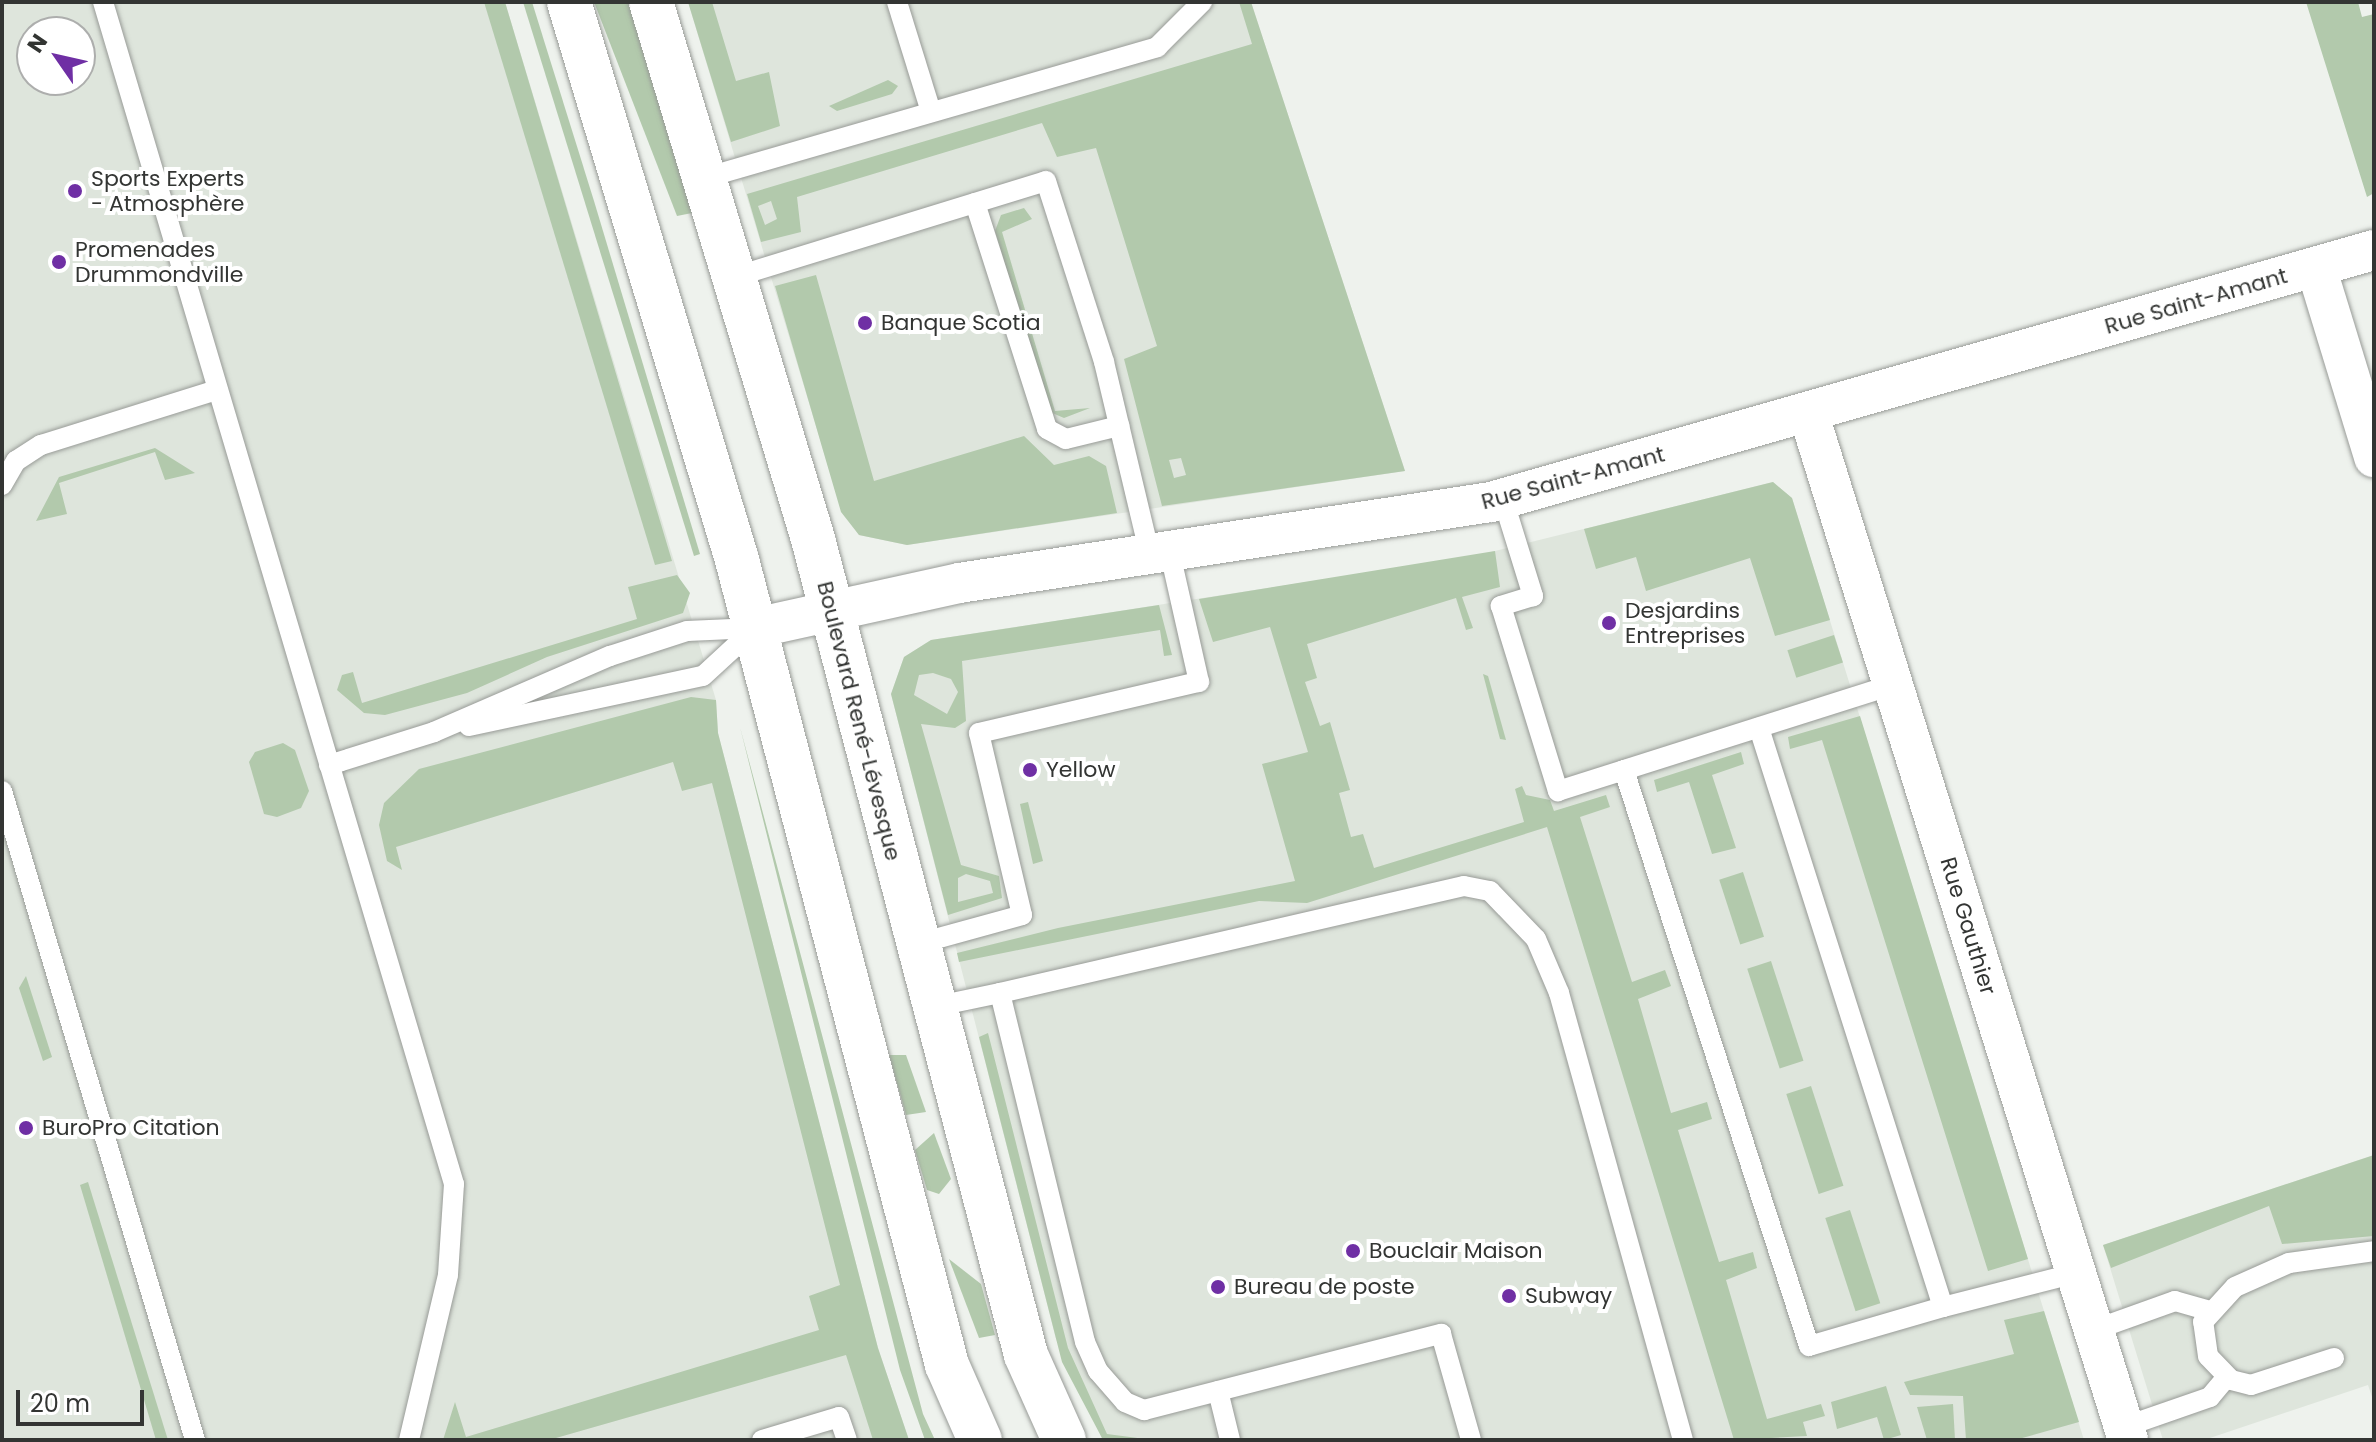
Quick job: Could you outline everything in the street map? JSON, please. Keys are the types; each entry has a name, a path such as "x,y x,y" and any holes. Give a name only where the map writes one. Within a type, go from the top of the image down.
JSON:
{"main road":[{"path":"569,2 755,628 947,1365 980,1440"},
{"name":"Boulevard René-Lévesque","path":"651,2 831,609 1026,1355 1064,1440"}],"street":[{"name":"Rue Saint-Amant","path":"755,628 831,609 1503,499 2374,250"},
{"path":"2316,267 2374,457"},
{"name":"Rue Gauthier","path":"1808,412 2126,1433"}],"lane":[{"path":"103,2 454,1184 448,1275 409,1440"},
{"path":"897,2 931,112"},
{"path":"704,178 1157,47 1202,2"},
{"path":"734,277 1046,181 1199,682 979,733 1022,915 917,944"},
{"path":"975,203 1047,429 1066,439 1119,426"},
{"path":"2,485 16,461 41,445 217,390"},
{"path":"1503,499 1533,596 1501,606 1558,791 1892,685"},
{"path":"329,765 434,732 623,652 687,631 755,628"},
{"path":"434,732 703,676 755,628"},
{"path":"1759,728 1943,1307"},
{"path":"1624,770 1809,1346 2076,1273"},
{"path":"2,791 195,1440"},
{"path":"933,1007 1464,886 1490,891 1536,939 1559,993 1683,1440"},
{"path":"1000,993 1098,1371 1135,1408 1218,1391 1441,1334 1471,1440"},
{"path":"2334,1358 2251,1385 2227,1377 2202,1337 2210,1311 2235,1287 2289,1263 2374,1251"},
{"path":"2094,1330 2175,1301 2210,1311"},
{"path":"2126,1433 2210,1397 2227,1377"},
{"path":"1218,1391 1230,1440"},
{"path":"762,1440 839,1417 847,1440"}],"shaded area":[{"path":"2,2 505,2 716,700 718,733 878,1348 909,1440 2,1440"},
{"path":"688,2 1251,2 1405,471 907,545 859,535 841,509"},
{"path":"1773,482 1792,498 2084,1440 1103,1440 1056,1339 891,694 904,657 931,640 1475,556"},
{"path":"2374,1155 2374,1403 2368,1385 2204,1440 2163,1440 2103,1245"}],"green space":[{"path":"484,2 505,2 672,561 655,565"},
{"path":"523,2 532,2 594,201 700,554 694,556"},
{"path":"594,2 628,2 692,213 677,216"},
{"path":"688,2 712,2 736,81 769,72 780,126 731,142"},
{"path":"1239,2 1251,2 1405,471 1162,506 1124,359 1157,346 1096,148 1057,157 1042,123 797,197 801,232 761,242 747,194 1252,44","holes":["771,201 777,219 765,225 758,206","1181,458 1186,475 1174,478 1169,460"]},
{"path":"2306,2 2358,2 2362,17 2374,14 2374,193 2367,197"},
{"path":"888,80 898,86 892,94 837,111 829,106"},
{"path":"1024,208 1032,219 1002,232 1055,411 1090,408 1064,418 1050,412 995,231 1001,215"},
{"path":"816,275 874,481 1024,436 1054,465 1089,456 1106,466 1117,513 907,545 859,535 841,512 775,286"},
{"path":"155,448 195,473 165,480 155,452 59,483 67,514 36,521 59,477"},
{"path":"1773,482 1792,498 1830,620 1775,636 1750,558 1646,591 1636,557 1596,569 1584,529"},
{"path":"1495,551 1500,587 1462,597 1473,628 1466,630 1456,598 1307,644 1317,678 1305,682 1320,726 1330,722 1350,790 1339,793 1351,837 1363,834 1374,868 1524,822 1515,789 1522,786 1526,795 1550,800 1554,811 1606,795 1610,807 1580,817 1632,982 1665,970 1671,986 1638,999 1671,1113 1707,1102 1712,1119 1678,1130 1719,1262 1753,1252 1757,1268 1726,1280 1767,1419 1821,1404 1825,1416 1803,1422 1807,1436 1734,1440 1547,827 1307,903 1259,901 959,962 957,953 1058,928 1295,881 1262,764 1308,752 1270,627 1213,642 1199,599"},
{"path":"677,575 690,593 683,613 547,657 467,693 385,715 364,713 337,690 342,675 353,672 362,703 637,619 628,587"},
{"path":"1159,605 1172,655 1164,656 1160,630 962,661 966,721 955,728 921,724 961,865 999,876 1002,898 948,915 891,694 904,657 931,640","holes":["933,673 951,679 958,692 947,714 914,695 919,675","966,874 990,881 993,893 958,902 958,878"]},
{"path":"1834,635 1843,663 1796,678 1787,650"},
{"path":"1483,674 1488,676 1506,740 1500,739"},
{"path":"691,697 716,700 718,733 878,1348 909,1440 873,1440 846,1355 549,1440 443,1440 455,1402 466,1437 819,1330 809,1296 840,1285 712,783 682,791 673,762 396,847 402,870 387,861 379,825 384,803 419,769"},
{"path":"1860,716 2028,1259 1988,1271 1822,740 1790,749 1788,737"},
{"path":"740,727 923,1414 935,1440 925,1440 900,1370"},
{"path":"283,743 295,750 309,791 301,808 277,817 264,814 249,762 255,752"},
{"path":"1741,752 1744,764 1712,775 1736,848 1712,854 1689,782 1657,792 1654,780"},
{"path":"1028,802 1043,861 1033,864 1020,804"},
{"path":"1743,872 1764,937 1740,944 1719,880"},
{"path":"1771,961 1803,1061 1780,1069 1747,969"},
{"path":"26,976 52,1057 43,1061 19,988"},
{"path":"988,1033 1068,1348 1107,1434 1153,1440 1103,1440 1062,1362 979,1037"},
{"path":"889,1055 906,1055 926,1112 906,1115"},
{"path":"1811,1086 1843,1186 1819,1194 1786,1094"},
{"path":"934,1133 951,1179 939,1194 927,1190 915,1150"},
{"path":"2374,1155 2374,1236 2282,1244 2269,1206 2111,1268 2103,1245"},
{"path":"88,1182 168,1440 156,1440 80,1185"},
{"path":"1850,1210 1880,1303 1856,1311 1825,1218"},
{"path":"949,1259 981,1284 995,1335 979,1338"},
{"path":"2044,1311 2079,1422 2015,1440 1966,1440 1963,1396 1910,1395 1904,1382 2014,1354 2004,1320"},
{"path":"1886,1386 1901,1435 1884,1440 1877,1417 1837,1429 1831,1402"},
{"path":"1953,1404 1955,1440 1927,1440 1917,1407"}],"place":[{"name":"Sports Experts - Atmosphère","path":"75,191"},
{"name":"Promenades Drummondville","path":"59,262"},
{"name":"Banque Scotia","path":"865,323"},
{"name":"Desjardins Entreprises","path":"1609,623"},
{"name":"Yellow","path":"1030,770"},
{"name":"BuroPro Citation","path":"26,1128"},
{"name":"Bouclair Maison","path":"1353,1251"},
{"name":"Bureau de poste","path":"1218,1287"},
{"name":"Subway","path":"1509,1296"}]}
